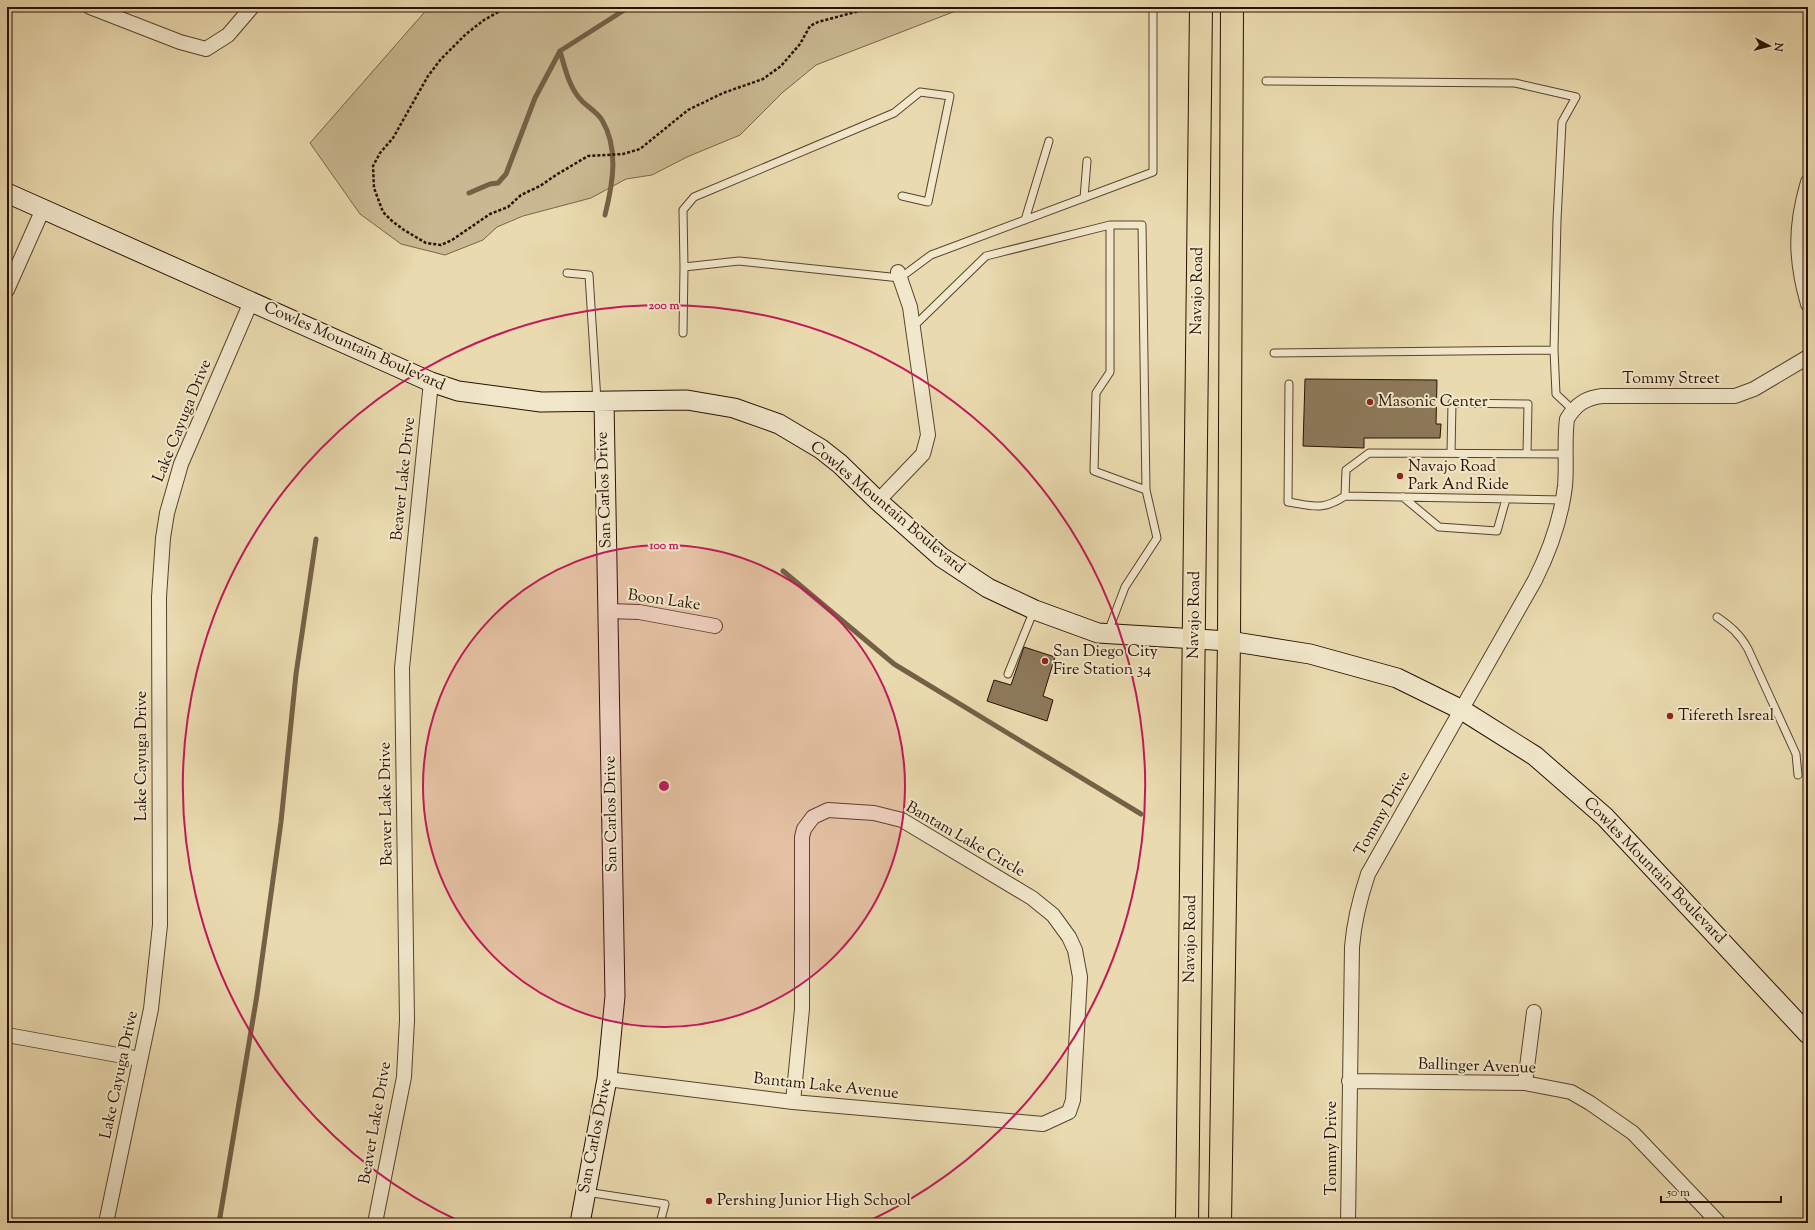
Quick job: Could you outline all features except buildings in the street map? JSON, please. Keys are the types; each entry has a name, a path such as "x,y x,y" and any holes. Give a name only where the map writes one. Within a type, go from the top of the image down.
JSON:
{"main road":[{"name":"Navajo Road","path":"1187,1223 1195,640 1201,7"},
{"name":"Navajo Road","path":"1220,1223 1229,641 1232,7"}],"street":[{"path":"90,7 180,42 206,49 228,35 252,7"},
{"path":"1808,182 1801,204 1797,244 1798,264 1808,304"},
{"name":"Cowles Mountain Boulevard","path":"7,193 431,382 458,391 541,402 687,400 734,408 757,415 779,424 821,449 840,464 878,501 936,553 964,574 988,588 1035,610 1098,633 1229,641 1310,654 1397,678 1462,710 1535,756 1605,816 1808,1034"},
{"path":"7,290 43,208"},
{"path":"878,501 923,454 928,435 910,306 899,275"},
{"name":"Lake Cayuga Drive","path":"106,1223 151,1009 160,925 159,596 163,538 169,507 181,464 251,302"},
{"name":"Tommy Street","path":"1573,410 1580,403 1591,398 1602,396 1735,396 1754,389 1808,357"},
{"name":"Beaver Lake Drive","path":"376,1223 404,1077 407,1020 402,668 431,382"},
{"name":"San Carlos Drive","path":"580,1223 607,1079 615,996 608,611 600,402"},
{"path":"1566,454 1567,419 1573,410"},
{"name":"Tommy Drive","path":"1348,1223 1352,947 1356,916 1361,895 1368,874 1462,710 1544,561 1554,540 1563,500 1566,454"},
{"name":"Boon Lake","path":"608,611 639,612 715,626"},
{"name":"Bantam Lake Circle","path":"793,1102 802,1009 802,837 804,830 813,817 820,812 837,809 874,813 902,820 1032,898 1048,910 1062,925 1075,950 1080,977 1073,1100 1069,1112 1043,1124"},
{"path":"1525,1083 1534,1012"},
{"path":"7,1036 140,1059"},
{"name":"Bantam Lake Avenue","path":"607,1079 793,1102 1043,1124"},
{"name":"Ballinger Avenue","path":"1349,1081 1525,1083 1571,1092 1633,1133 1719,1223"}],"lane":[{"path":"684,267 739,261 899,275 931,255 1153,172 1153,7"},
{"path":"1266,81 1515,83 1576,97 1562,122 1557,220 1554,350 1556,394 1573,410"},
{"path":"683,333 683,210 694,197 894,113 920,92 950,96 928,202 902,196"},
{"path":"1025,220 1049,141"},
{"path":"1084,198 1087,161"},
{"path":"1110,225 1110,372 1096,393 1094,471 1146,490"},
{"path":"913,328 986,256 1110,225 1142,225 1146,490 1158,538 1125,587 1108,634"},
{"path":"567,273 589,275 600,402"},
{"path":"1274,353 1554,350"},
{"path":"1290,384 1288,502 1322,506 1332,504 1345,496 1563,500"},
{"path":"1451,453 1452,403 1528,404 1527,453"},
{"path":"1345,496 1346,470 1369,453 1566,454"},
{"path":"1403,497 1439,527 1497,531 1506,499"},
{"path":"1008,674 1035,610"},
{"path":"1717,617 1733,628 1742,638 1748,649 1796,754 1798,775"},
{"path":"586,1192 665,1204 660,1223"}],"path":[{"path":"507,7 484,20 466,34 441,59 428,76 393,138 380,153 373,166 373,179 376,195 383,212 404,230 426,243 441,245 466,232 490,214 508,207 521,195 540,186 588,156 623,154 640,149 688,110 723,93 763,79 781,66 800,44 810,26 818,22 874,7"}],"shaded area":[{"path":"429,7 966,7 816,65 782,93 740,135 687,157 652,175 626,179 591,198 523,216 497,227 483,240 445,255 401,244 360,214 310,143"}],"waterway":[{"path":"469,193 490,184 498,183 506,174 535,98 560,51 629,7"},
{"path":"560,51 568,78 574,90 582,101 600,117 611,143 613,154 612,179 605,215"},
{"path":"219,1223 257,995 281,822 296,674 316,539"},
{"path":"783,571 894,664 1141,814"}],"place":[{"name":"Masonic Center","path":"1370,402"},
{"name":"Navajo Road Park And Ride","path":"1400,476"},
{"name":"San Diego City Fire Station 34","path":"1045,661"},
{"name":"Tifereth Isreal","path":"1670,716"},
{"name":"Pershing Junior High School","path":"709,1201"}]}
